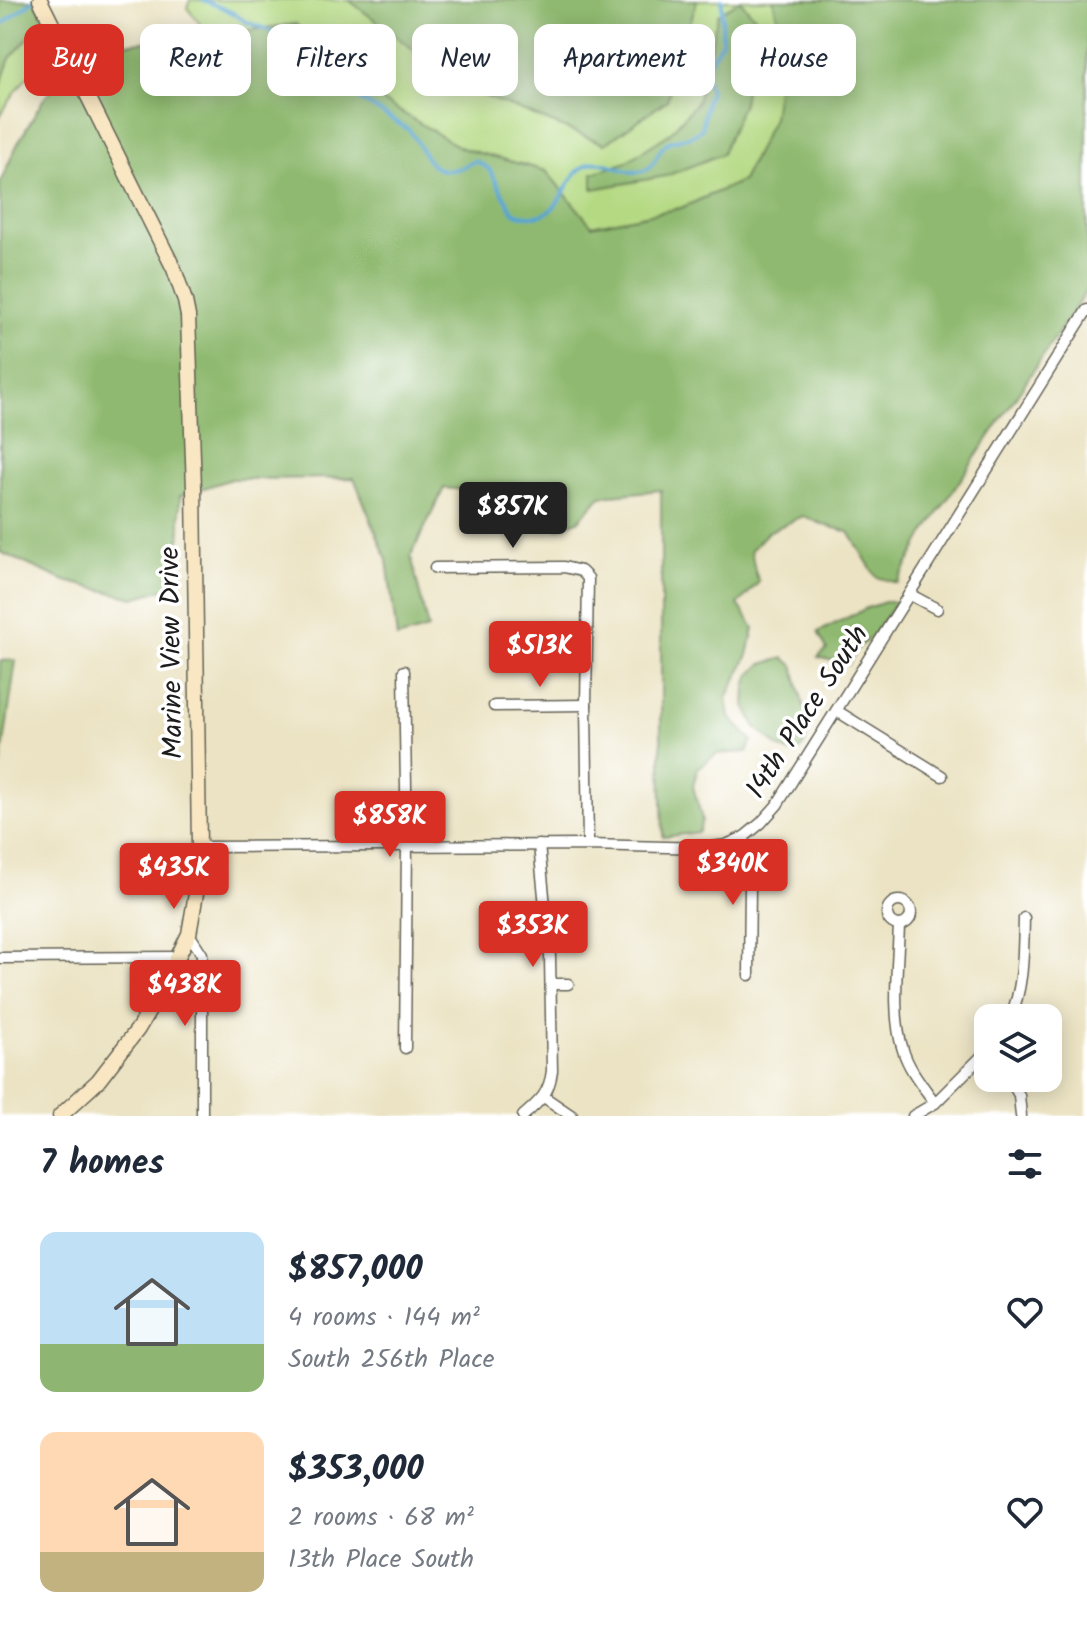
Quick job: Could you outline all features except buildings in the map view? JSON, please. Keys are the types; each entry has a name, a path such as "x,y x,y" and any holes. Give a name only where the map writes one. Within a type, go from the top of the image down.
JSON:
{"main road":[{"name":"Marine View Drive","path":"40,0 174,269 185,301 194,488 199,847 198,882 189,934 138,1029 98,1081 60,1116"}],"street":[{"name":"14th Place South","path":"199,847 588,845 705,848 726,845 744,837 777,805 1087,310"},
{"path":"435,568 564,567 583,572 589,582 586,705 588,845"},
{"path":"909,594 937,609"},
{"path":"404,671 407,845 405,1048"},
{"path":"494,706 586,705"},
{"path":"837,711 942,776"},
{"path":"744,837 750,886 749,975"},
{"path":"523,1116 544,1097 552,1071 551,984 539,845"},
{"path":"1015,1004 1023,974 1024,918"},
{"path":"899,925 897,1012 900,1039 913,1072 935,1103"},
{"path":"189,934 202,954 202,1116"},
{"path":"0,958 179,957"},
{"path":"551,984 568,984"},
{"path":"913,1116 935,1103 974,1064"},
{"path":"1017,1092 1021,1116"},
{"path":"544,1097 572,1116"}],"green space":[{"path":"0,0 34,0 45,20 41,24 24,24 24,43 10,58 0,86"},
{"path":"190,0 349,0 380,24 267,24 267,28 251,30 251,24 200,24 187,8"},
{"path":"349,0 697,0 690,24 534,24 534,96 668,96 667,100 605,144 485,96 518,96 518,24 412,24 412,49 396,36 396,24 380,24"},
{"path":"697,0 773,0 779,24 731,24 731,96 776,96 773,119 742,181 681,208 591,226 546,171 461,148 374,96 396,96 396,36 412,49 412,96 485,96 605,144 667,100 668,96 715,96 715,24 690,24"},
{"path":"773,0 1087,0 1087,290 925,533 897,583 876,577 849,532 803,516 768,532 751,550 759,582 738,604 754,628 748,655 727,698 730,718 752,740 747,752 717,754 698,768 693,786 702,819 699,832 663,837 661,490 601,496 578,521 559,528 542,524 509,494 444,488 411,556 428,629 397,638 387,560 354,478 231,479 180,496 180,537 171,587 134,598 65,581 0,552 0,183 17,145 47,96 124,96 124,44 140,42 140,96 251,96 251,30 267,28 267,96 374,96 461,148 546,171 592,226 681,208 742,181 773,118 776,96 856,96 856,24 779,24"},
{"path":"740,1 757,19 756,24 731,24 731,96 744,96 722,154 666,176 593,189 593,173 624,163 669,134 697,102 698,96 715,96 715,27 718,14"},
{"path":"24,43 24,82 0,116 0,86 10,58"},
{"path":"885,602 897,602 871,637 858,648 848,665 818,657 827,649 818,632"},
{"path":"784,658 794,666 811,725 805,744 798,751 790,753 779,748 755,726 745,705 750,675 762,664"},
{"path":"16,660 0,772 0,661"}],"waterway":[{"path":"0,26 34,0"},
{"path":"203,0 280,35 294,46 329,63 337,70 350,93 409,130 432,165 447,170 476,161 489,169 513,212 531,216 541,215 556,205 576,173 590,163 643,171 651,166 667,143 702,129 710,91 706,71 722,41 722,0"}]}
